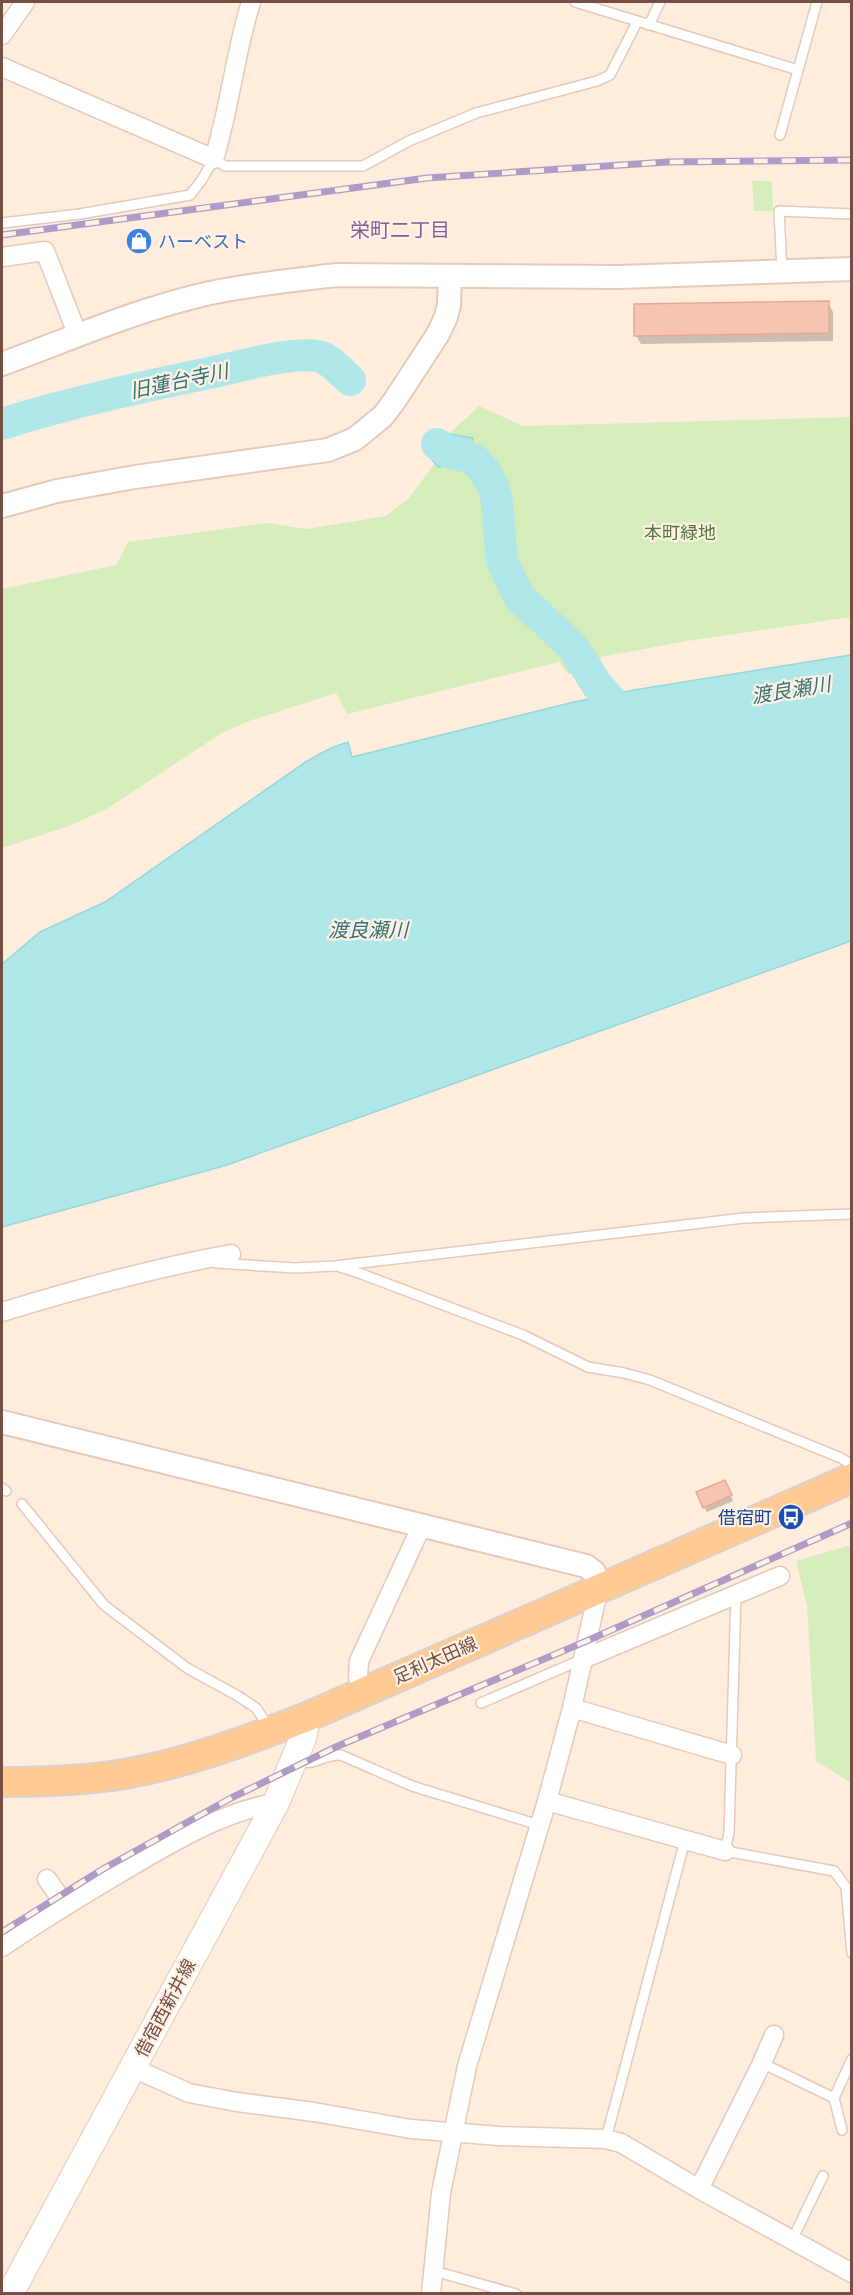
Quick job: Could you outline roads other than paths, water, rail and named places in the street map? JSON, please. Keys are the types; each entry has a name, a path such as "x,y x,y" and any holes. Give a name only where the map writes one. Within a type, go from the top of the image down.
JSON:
{"main road":[{"name":"足利太田線","path":"2,1782 78,1780 124,1774 181,1761 272,1731 852,1478"},
{"name":"借宿西新井線","path":"11,2287 133,2068 276,1803 303,1737 307,1717"}],"street":[{"path":"2,35 25,2"},
{"path":"2,67 214,159 222,134 251,2"},
{"path":"2,257 45,251 78,336"},
{"path":"2,364 175,302 236,288 337,275 619,277 852,269"},
{"path":"2,506 57,491 135,477 328,450 356,439 383,416 438,334 449,305 450,276"},
{"path":"2,1312 72,1291 231,1254"},
{"path":"2,1422 586,1566 594,1572 599,1587 572,1708 547,1801 467,2066 441,2193 431,2294"},
{"path":"2,1429 35,1429"},
{"path":"361,1693 358,1661 422,1525"},
{"path":"583,1659 780,1576"},
{"path":"572,1708 732,1755"},
{"path":"547,1801 725,1851"},
{"path":"2,1947 65,1905 162,1848 216,1822 252,1808 276,1803"},
{"path":"48,1879 65,1905"},
{"path":"699,2189 774,2036"},
{"path":"133,2068 189,2093 411,2129 499,2136 606,2139 621,2143 699,2189 852,2273"}],"lane":[{"path":"575,2 798,70"},
{"path":"649,25 660,2"},
{"path":"780,135 817,2"},
{"path":"2,223 80,214 190,195 214,159 225,166 363,166 409,141 476,113 597,81 610,75 637,21"},
{"path":"782,270 779,211 852,214"},
{"path":"195,1261 295,1268 335,1266 744,1218 852,1214"},
{"path":"335,1266 523,1335 588,1367 624,1373 672,1388 841,1458 852,1465"},
{"path":"22,1503 104,1605 188,1668 256,1708 272,1731"},
{"path":"736,1594 729,1833 725,1851 834,1871 846,1887 852,1953"},
{"path":"481,1703 583,1659"},
{"path":"294,1761 307,1765 331,1755 341,1755 412,1786 539,1826"},
{"path":"606,2139 685,1840"},
{"path":"842,2130 834,2098 852,2059"},
{"path":"762,2063 834,2098"},
{"path":"792,2240 823,2176"},
{"path":"434,2271 516,2294"}],"water":[{"path":"449,434 473,438 464,463 451,463 438,467 427,454"},
{"name":"渡良瀬川","path":"851,655 851,941 227,1165 2,1227 2,964 40,932 105,902 307,761 348,742 352,757 574,702"}],"waterway":[{"name":"旧蓮台寺川","path":"2,424 107,395 251,363 294,356 322,357 350,380"},
{"name":"旧蓮台寺川","path":"437,444 451,453 477,462 485,472 493,486 497,501 502,561 519,597 573,647 597,685 625,716"}],"railway":[{"path":"2,235 427,178 667,162 852,160"},
{"path":"2,1932 103,1869 233,1797 338,1746 589,1640 852,1523"}],"place":[{"name":"ハーベスト","path":"139,241"},
{"name":"借宿町","path":"791,1517"}],"district":[{"name":"栄町二丁目","path":"400,230"}],"park label":[{"name":"本町緑地","path":"680,532"}]}
